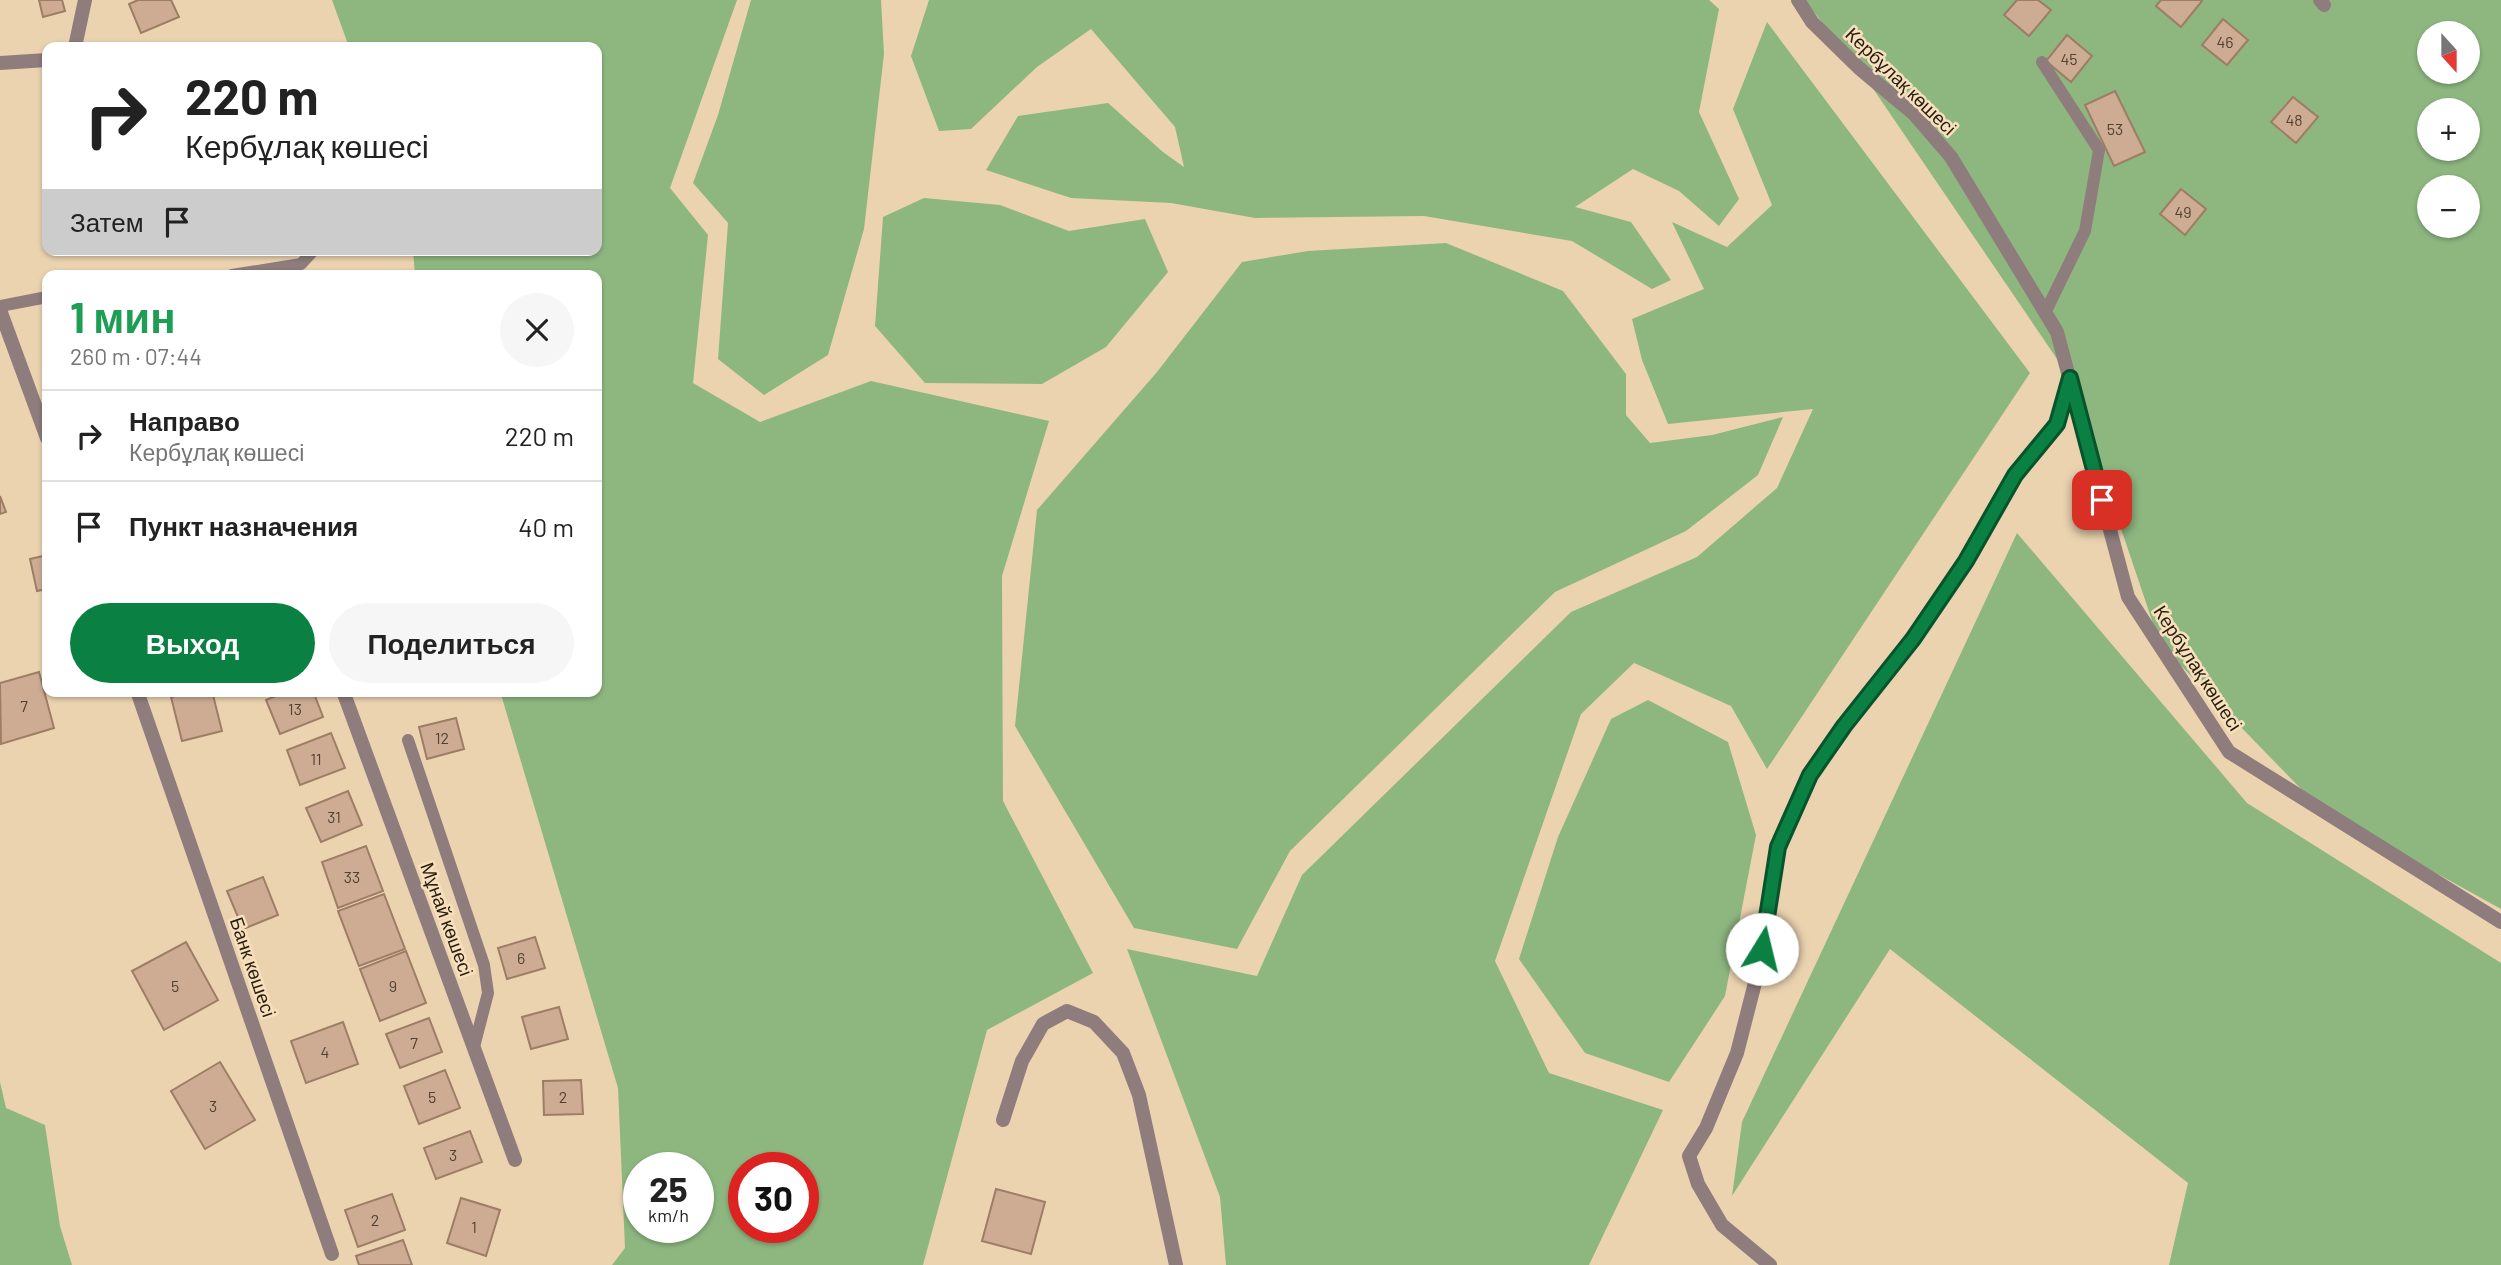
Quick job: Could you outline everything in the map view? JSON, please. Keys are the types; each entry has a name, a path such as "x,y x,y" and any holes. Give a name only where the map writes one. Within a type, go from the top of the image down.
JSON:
{"street":[{"path":"76,42 85,0"},
{"name":"Кербұлақ көшесі","path":"1798,0 1812,22 1859,68 1913,113 1951,156 2057,332 2128,597 2229,751 2501,922"},
{"path":"0,63 42,60"},
{"path":"0,308 42,424"},
{"path":"1770,1265 1722,1225 1698,1184 1689,1156 1706,1128 1737,1053 1757,975 1778,847 1810,775 1844,726 1913,639 1966,561 2015,475 2057,424 2070,378"},
{"name":"Банк көшесі","path":"139,697 332,1254"},
{"name":"Мұнай көшесі","path":"345,697 516,1160"},
{"path":"1003,1120 1022,1061 1043,1024 1067,1011 1094,1023 1123,1054 1139,1095 1176,1265"}],"lane":[{"path":"2042,62 2099,150 2085,231 2045,313"},
{"path":"263,270 301,264 308,256"},
{"path":"0,308 42,298"},
{"path":"408,740 484,965 488,993 474,1047"}],"green space":[{"path":"332,0 737,0 670,188 708,235 693,383 760,422 871,381 1049,421 1002,576 1003,801 1093,973 987,1030 923,1265 612,1265 625,1248 625,1243 714,1243 714,1152 623,1152 623,1202 618,1088 502,697 602,697 602,270 415,270 413,256 602,256 602,42 347,42"},
{"path":"751,0 881,0 884,54 864,229 828,355 764,395 718,359 728,223 693,183 718,115"},
{"path":"929,0 1709,0 1719,9 1699,112 1739,199 1719,226 1679,191 1633,169 1575,207 1631,222 1671,280 1652,289 1572,241 1424,216 1255,218 1171,203 1071,198 986,170 1018,116 1108,103 1184,167 1175,127 1091,29 1037,67 971,129 939,131 911,56"},
{"path":"1804,0 2501,0 2501,909 2340,820 2306,794 2160,644 2070,378 1859,68"},
{"path":"1767,22 2030,373 1767,769 1731,706 1634,663 1581,714 1495,961 1549,1073 1663,1110 1589,1265 1226,1265 1220,1197 1127,949 1257,976 1302,875 1571,612 1697,557 1777,488 1813,409 1668,424 1642,360 1632,319 1704,289 1672,222 1727,247 1772,205 1733,109"},
{"path":"924,198 1000,205 1069,231 1145,219 1168,272 1106,347 1042,384 925,383 875,326 883,217"},
{"path":"1446,243 1563,291 1626,374 1626,415 1650,443 1712,435 1783,417 1758,475 1686,531 1555,592 1290,851 1237,949 1134,928 1015,726 1037,510 1157,372 1242,262 1308,251"},
{"path":"2017,533 2247,803 2501,963 2501,1265 2169,1265 2188,1183 1890,949 1732,1196 1742,1122"},
{"path":"1648,700 1728,742 1756,835 1725,996 1669,1082 1585,1053 1519,959 1558,837 1611,719"},
{"path":"0,1082 6,1108 45,1125 60,1226 72,1265 0,1265"}],"building":[{"path":"39,0 62,0 65,11 43,17"},
{"path":"138,0 171,0 179,17 141,33 129,4"},
{"path":"2017,0 2038,0 2051,10 2029,36 2004,15"},
{"path":"2161,0 2202,1 2181,27 2156,6"},
{"path":"2223,19 2248,40 2227,65 2202,45"},
{"path":"2067,35 2092,56 2071,82 2046,61"},
{"path":"2115,91 2145,152 2114,166 2085,105"},
{"path":"2293,97 2318,117 2296,143 2271,122"},
{"path":"2181,189 2206,209 2185,235 2160,214"},
{"path":"0,496 6,512 0,514"},
{"path":"42,556 42,590 37,591 30,559"},
{"path":"39,672 42,697 46,697 54,728 1,744 0,683"},
{"path":"171,697 214,697 222,731 182,741"},
{"path":"273,697 315,697 323,717 280,734 266,700"},
{"path":"456,718 464,749 427,759 419,727"},
{"path":"331,733 345,768 300,785 287,750"},
{"path":"348,791 362,825 321,842 306,808"},
{"path":"366,846 383,891 338,908 322,862"},
{"path":"263,877 278,915 243,929 227,891"},
{"path":"384,894 405,949 359,966 338,911"},
{"path":"535,937 545,968 507,979 498,948"},
{"path":"186,942 218,1000 164,1030 132,971"},
{"path":"406,951 426,1003 380,1021 360,969"},
{"path":"559,1007 568,1039 531,1049 522,1017"},
{"path":"429,1018 442,1052 400,1068 386,1034"},
{"path":"343,1022 358,1064 306,1083 291,1041"},
{"path":"220,1062 255,1120 205,1149 171,1091"},
{"path":"445,1070 460,1108 419,1124 404,1086"},
{"path":"581,1080 583,1114 544,1115 543,1081"},
{"path":"470,1131 482,1162 436,1179 424,1148"},
{"path":"996,1189 1045,1202 1031,1254 982,1241"},
{"path":"392,1194 405,1230 358,1247 345,1210"},
{"path":"461,1198 500,1210 486,1256 447,1243"},
{"path":"403,1240 412,1265 359,1265 356,1256"}],"route":[{"path":"1762,949 1778,847 1810,775 1844,726 1913,639 1966,561 2015,475 2057,424 2070,378 2102,500"}]}
